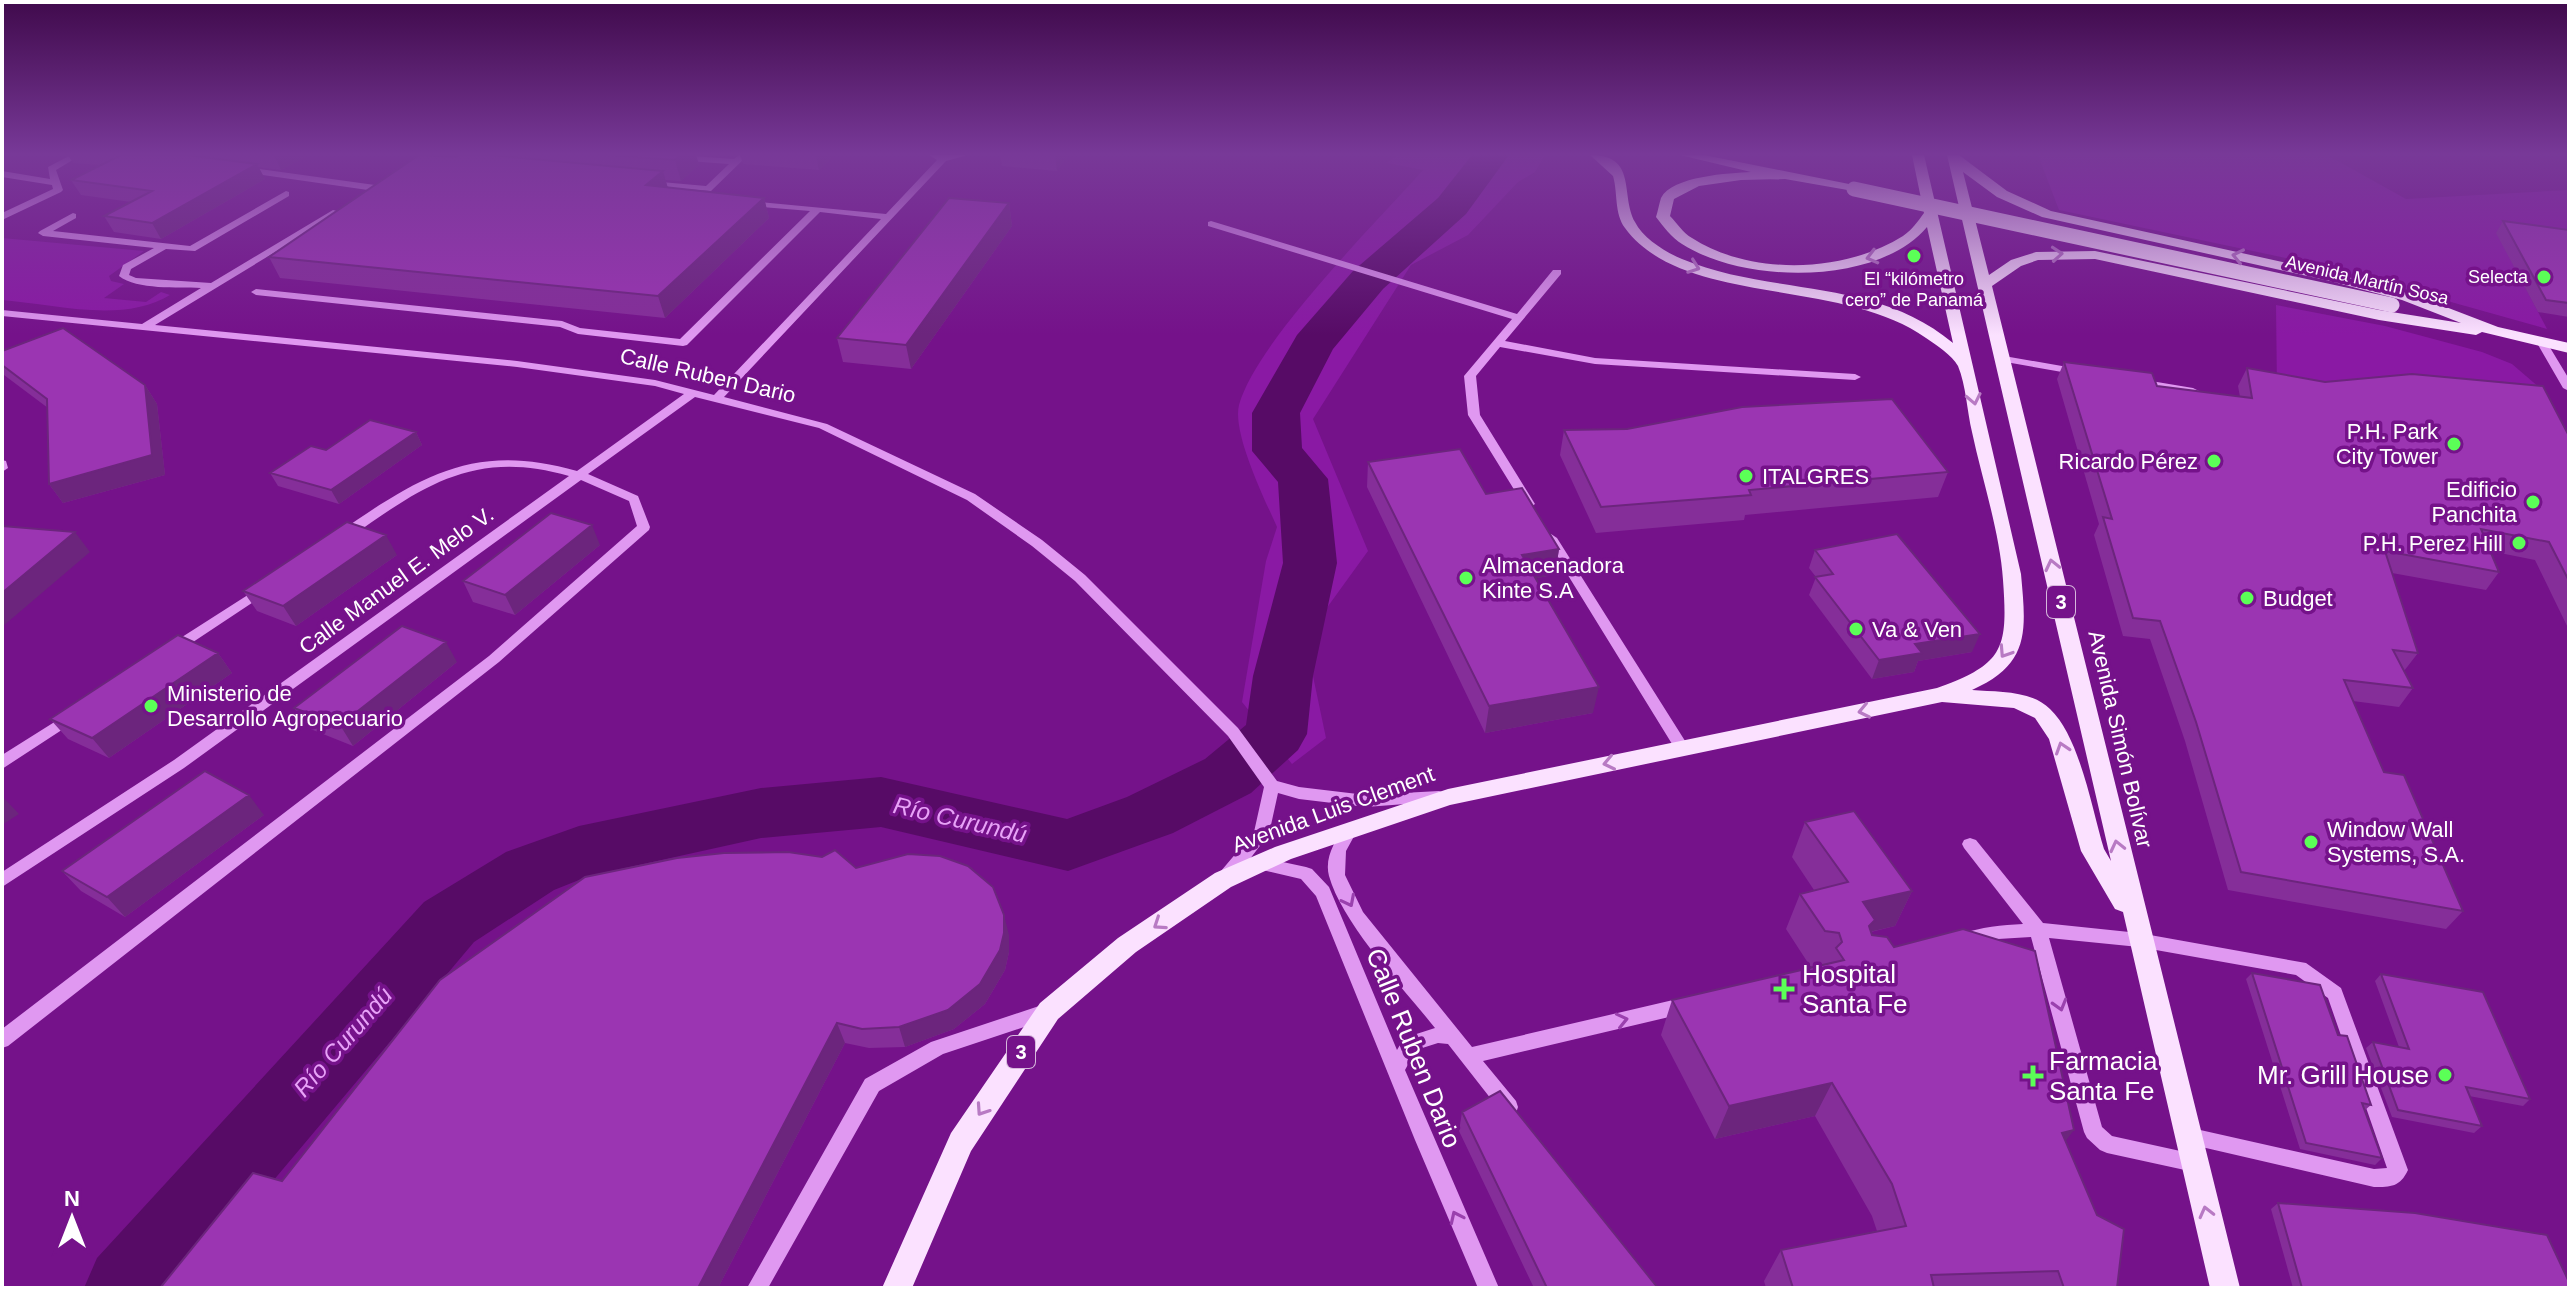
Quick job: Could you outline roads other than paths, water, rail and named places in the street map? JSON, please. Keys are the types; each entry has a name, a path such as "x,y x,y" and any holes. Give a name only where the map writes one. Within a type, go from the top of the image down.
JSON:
{"main road":[{"path":"1625,215 1631,228 1667,256 1718,275 1840,296 1887,311 1939,338 1967,367"},
{"path":"1663,215 1680,238 1720,257 1795,268 1855,261 1887,253 1914,238 1930,215"},
{"name":"3","path":"1932,215 2012,574 2012,645 1996,665 1971,684 1940,695"},
{"name":"Avenida Simón Bolívar","path":"1969,215 2137,931 2225,1288"},
{"name":"Avenida Martín Sosa","path":"1976,215 2392,305 2569,348"},
{"path":"2052,215 2332,277 2422,302 2500,333"},
{"path":"1987,283 2016,263 2036,256 2095,255 2379,315 2500,333"},
{"path":"1940,695 2017,701 2042,713 2059,737 2093,851 2137,931"},
{"name":"Avenida Luis Clement","path":"897,1288 961,1142 1049,1011 1127,945 1223,880 1350,829 1448,797 1940,695"}],"street":[{"path":"73,216 43,233 192,249 250,215"},
{"path":"144,327 331,215"},
{"path":"256,292 562,324 578,331 683,343 812,215"},
{"path":"872,215 888,217"},
{"path":"718,397 888,217"},
{"path":"1211,224 1520,318"},
{"path":"164,246 127,267 124,276 134,281 213,286"},
{"path":"1557,272 1470,376 1474,415 1682,748"},
{"name":"Calle Ruben Dario","path":"2,313 517,364 694,392 823,426 971,497 1080,578 1233,732 1269,782"},
{"path":"1499,343 1595,361 1855,377"},
{"path":"2542,343 2569,388"},
{"path":"2004,359 2098,375"},
{"path":"2126,380 2211,394"},
{"name":"Calle Manuel E. Melo V.","path":"2,880 179,764 694,392"},
{"path":"2,1040 494,659 644,527 634,499 581,474 538,464 487,467 438,477 330,544"},
{"path":"160,658 278,579"},
{"path":"2,763 81,711"},
{"path":"1223,880 1261,834 1269,782 1313,796 1366,801 1448,797"},
{"path":"1350,829 1338,851 1337,875 1357,917 1517,1117"},
{"path":"1953,943 1998,932 2038,930 2137,931 2300,968 2324,982 2335,993 2398,1170 2391,1178 2374,1178 2190,1150 2107,1144 2094,1132 2038,930 1970,844"},
{"name":"Calle Ruben Dario","path":"1260,863 1306,874 1323,892 1397,1067 1441,1187 1489,1288"},
{"path":"1468,1056 1711,999"},
{"path":"757,1288 872,1085 937,1048 1049,1011"},
{"path":"1397,1067 1410,1044 1438,1035 1454,1037"}],"waterway":[{"name":"Río Curundú","path":"127,1288 449,922 530,871 579,852 761,813 881,802 1068,845 1150,815 1228,776 1276,734 1283,676 1310,563 1303,479 1277,451 1276,413 1313,345 1368,280 1442,215"}],"place":[{"name":"El “kilómetro cero” de Panamá","path":"1914,256"},
{"name":"Selecta","path":"2544,277"},
{"name":"P.H. Park City Tower","path":"2454,444"},
{"name":"Ricardo Pérez","path":"2214,461"},
{"name":"ITALGRES","path":"1746,476"},
{"name":"Edificio Panchita","path":"2533,502"},
{"name":"P.H. Perez Hill","path":"2519,543"},
{"name":"Almacenadora Kinte S.A","path":"1466,578"},
{"name":"Budget","path":"2247,598"},
{"name":"Va & Ven","path":"1856,629"},
{"name":"Ministerio de Desarrollo Agropecuario","path":"151,706"},
{"name":"Window Wall Systems, S.A.","path":"2311,842"},
{"name":"Hospital Santa Fe","path":"1784,989"},
{"name":"Mr. Grill House","path":"2445,1075"},
{"name":"Farmacia Santa Fe","path":"2033,1076"}]}
